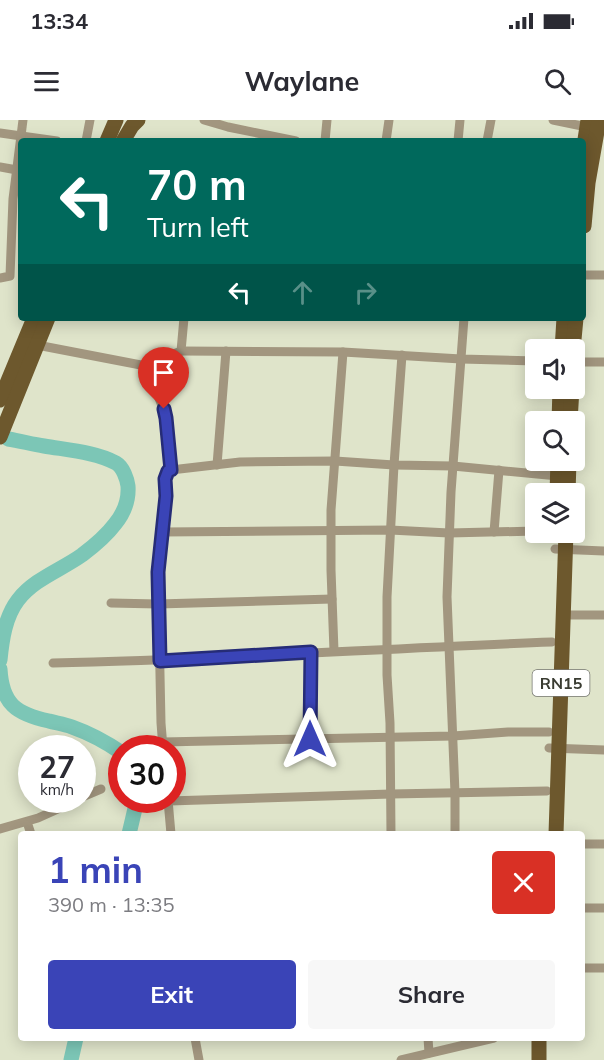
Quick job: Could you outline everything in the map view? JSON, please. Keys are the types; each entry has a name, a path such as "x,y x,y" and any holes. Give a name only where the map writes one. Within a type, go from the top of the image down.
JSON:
{"main road":[{"path":"108,138 116,120"},
{"path":"125,138 138,120"},
{"path":"586,139 591,122"},
{"path":"586,187 591,122"},
{"path":"0,400 33,321"},
{"path":"0,436 47,321"},
{"path":"563,339 564,321"},
{"path":"574,339 576,321"},
{"name":"RN15","path":"546,831 547,791 563,615 559,543"},
{"name":"RN15","path":"556,831 552,742 552,642 562,543"},
{"path":"538,1060 539,1041"},
{"path":"549,1041 549,1060"}],"street":[{"path":"20,136 23,120"},
{"path":"87,138 90,120"},
{"path":"206,120 281,138"},
{"path":"325,138 327,120"},
{"path":"386,138 389,120"},
{"path":"459,138 460,120"},
{"path":"487,138 490,120"},
{"path":"554,120 591,122"},
{"path":"0,133 35,138"},
{"path":"0,278 10,276 18,159"},
{"path":"0,167 17,170"},
{"path":"586,275 604,275"},
{"path":"181,351 184,321"},
{"path":"455,831 447,604 449,533 464,321"},
{"path":"37,345 146,366 181,351 343,352 525,361"},
{"path":"217,465 226,351"},
{"path":"334,651 330,510 343,352"},
{"path":"391,831 387,597 402,355"},
{"path":"585,362 604,362"},
{"path":"146,366 165,413 171,470"},
{"path":"163,735 158,572 166,496 165,475 168,471 255,461 335,461 499,470 525,469"},
{"path":"494,532 499,470"},
{"path":"162,532 525,531"},
{"path":"560,549 604,551"},
{"path":"111,603 158,604 332,599"},
{"path":"563,615 604,615"},
{"path":"53,663 160,661 552,642"},
{"path":"310,739 311,652"},
{"path":"186,744 453,736 508,732 604,750"},
{"path":"96,791 101,789"},
{"path":"186,800 547,791"},
{"path":"0,829 49,813"},
{"path":"170,813 171,831"},
{"path":"27,822 31,831"},
{"path":"585,844 604,844"},
{"path":"585,908 604,908"},
{"path":"585,968 604,968"},
{"path":"196,1041 199,1060"},
{"path":"428,1041 429,1053"},
{"path":"401,1060 482,1041"},
{"path":"444,1050 444,1060"}],"waterway":[{"path":"0,660 7,621 18,600 32,586 82,555 104,537 121,516 127,502 128,491 123,470 108,459 8,439"},
{"path":"0,669 4,691 13,706 20,711 78,729 108,745"},
{"path":"130,831 134,813"},
{"path":"71,1060 75,1041"}],"route":[{"path":"164,409 171,470 165,475 166,496 158,572 160,661 311,652 310,739"}]}
